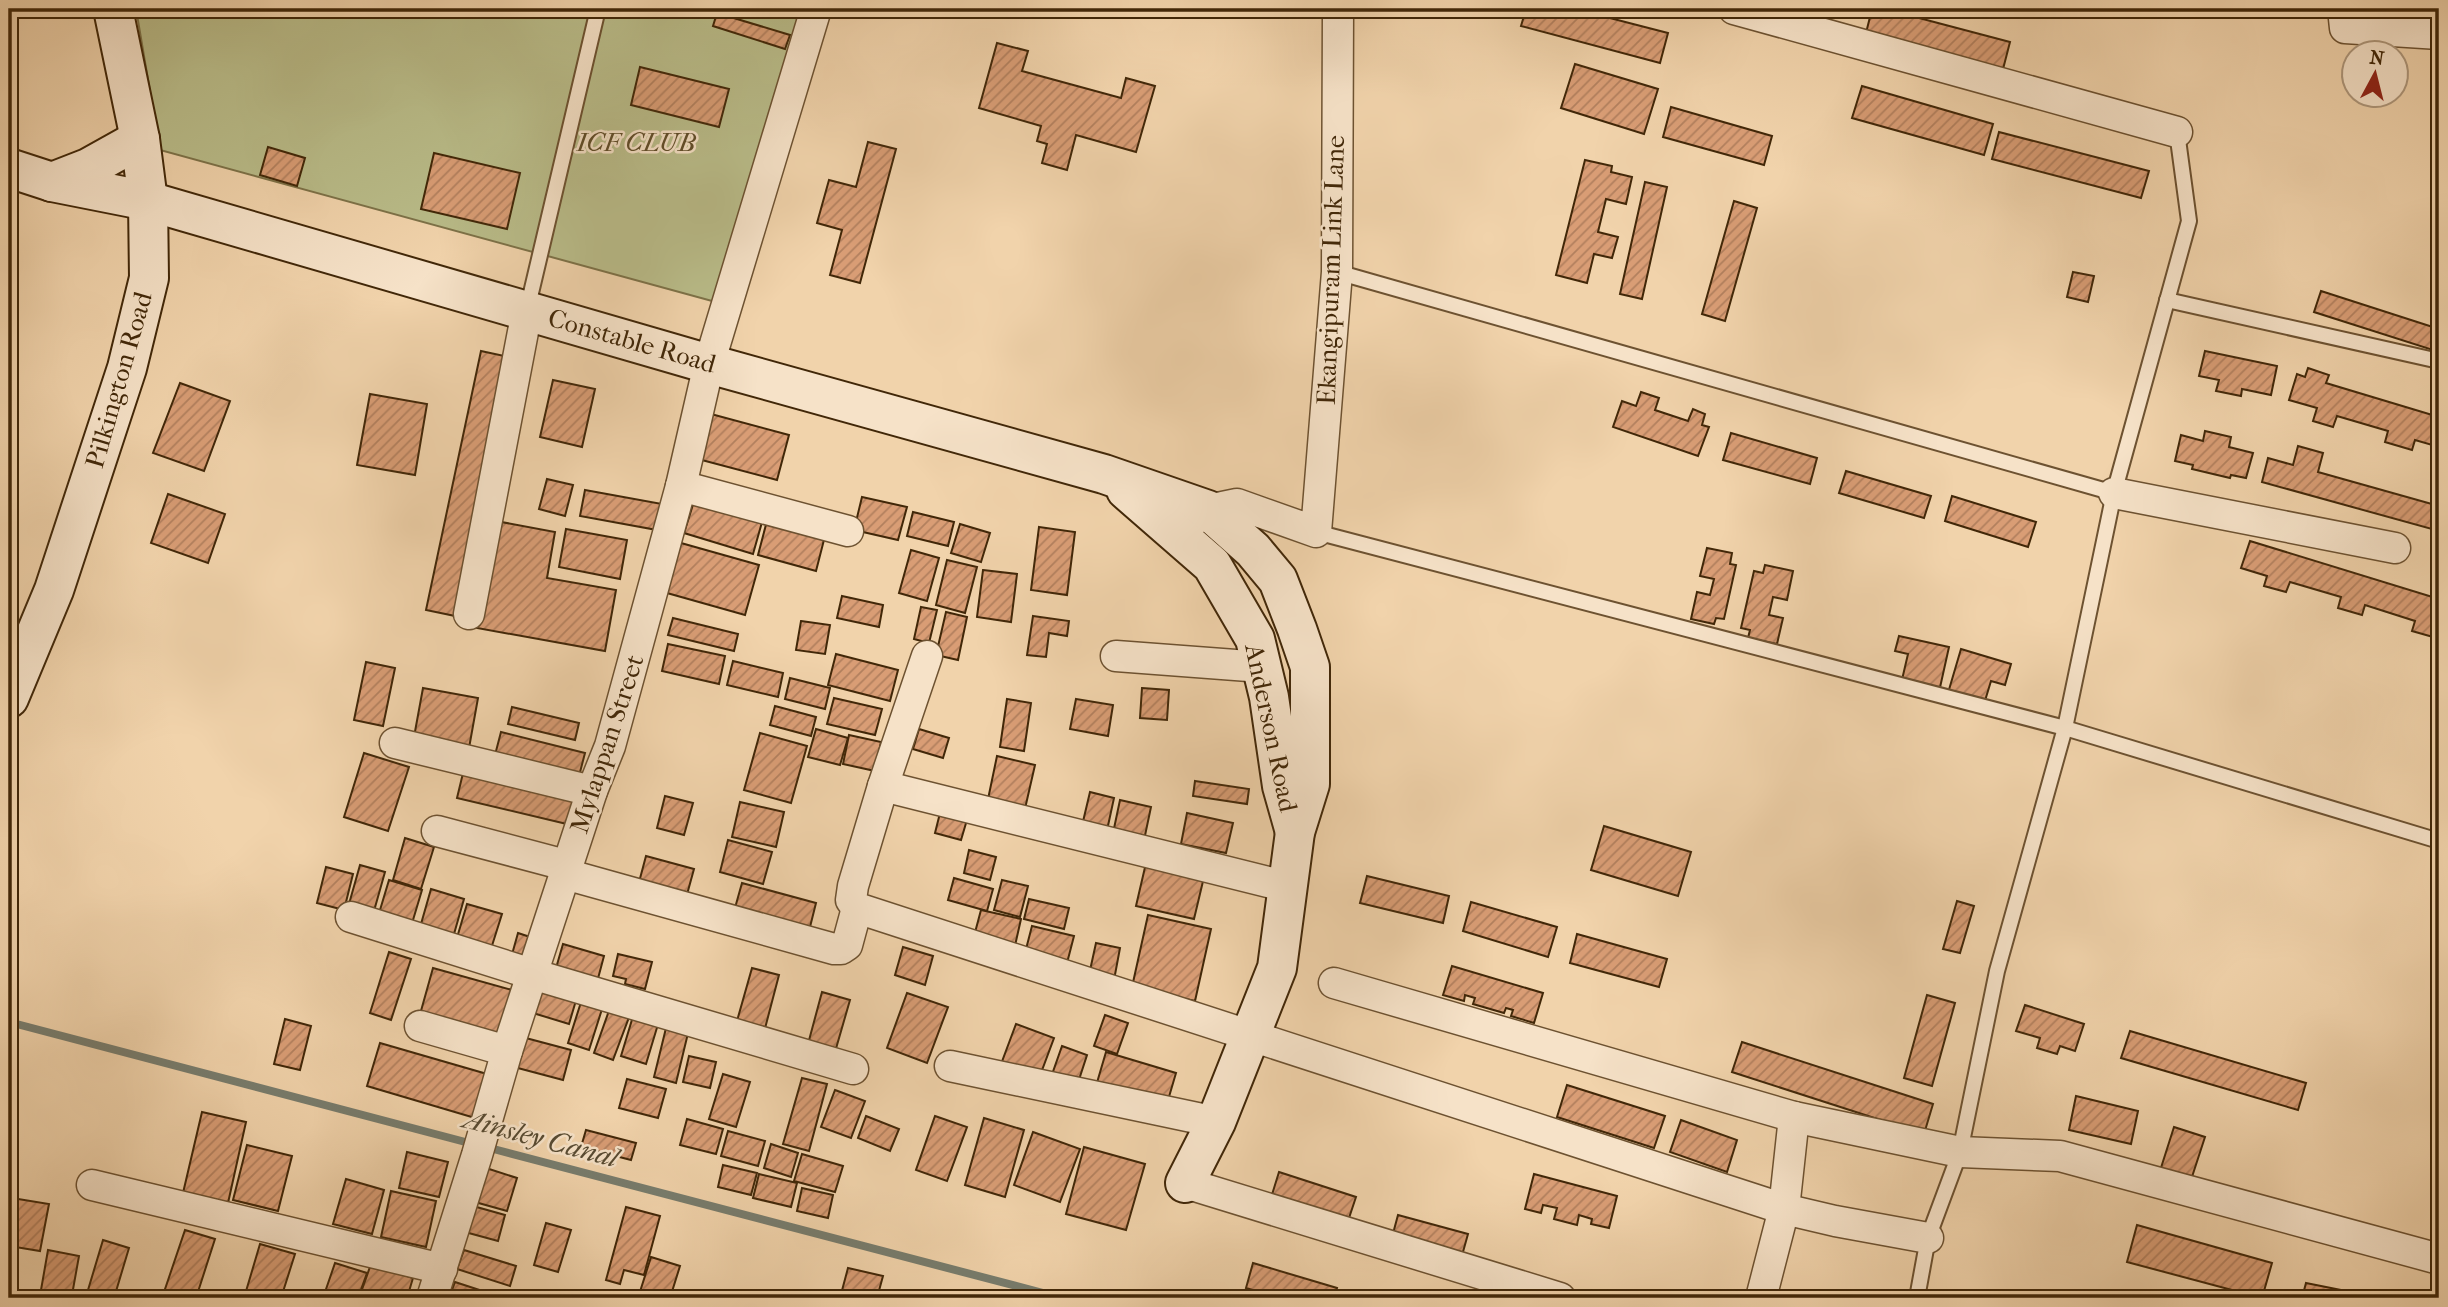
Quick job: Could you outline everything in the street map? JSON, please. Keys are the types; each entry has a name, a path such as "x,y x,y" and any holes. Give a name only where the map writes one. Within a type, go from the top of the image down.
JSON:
{"street":[{"name":"Pilkington Road","path":"9,698 54,590 127,368 149,278 148,201 140,139 113,9"},
{"name":"Mylappan Street","path":"432,1298 488,1120 506,1051 592,791 610,746 681,486 709,364 816,9"},
{"name":"Ekangipuram Link Lane","path":"1316,532 1337,272 1338,9"},
{"path":"1734,9 2177,132"},
{"path":"2343,9 2345,28 2439,34"},
{"path":"52,182 88,168 140,139"},
{"name":"Constable Road","path":"9,169 52,182 148,201 709,364 1104,474 1208,510 1252,550 1278,580 1310,667"},
{"path":"469,614 527,311"},
{"name":"Anderson Road","path":"1104,474 1150,509 1212,565 1255,639 1269,696 1282,786 1295,832"},
{"path":"681,486 848,531"},
{"path":"2114,493 2395,548"},
{"name":"Constable Road","path":"1176,532 1208,510 1237,504 1316,532"},
{"path":"927,656 853,886 851,900 857,908 1784,1209 1928,1238"},
{"path":"1115,656 1262,667"},
{"name":"Anderson Road","path":"1185,1183 1216,1122 1277,968 1295,832 1310,784 1310,667"},
{"path":"395,743 592,791"},
{"path":"883,786 1288,887"},
{"path":"437,831 834,949 841,949 846,945 857,908"},
{"path":"351,917 532,974 853,1069"},
{"path":"1334,983 1794,1117 1960,1152 2060,1156 2439,1259"},
{"path":"420,1026 506,1051"},
{"path":"950,1066 1216,1122"},
{"path":"1761,1298 1784,1209 1794,1117"},
{"path":"1185,1183 1560,1298"},
{"path":"92,1185 442,1269"}],"lane":[{"path":"527,311 598,9"},
{"path":"1917,1298 1928,1238 1960,1152 1997,971 2065,728 2114,493 2189,221 2177,132"},
{"path":"1337,272 2114,493"},
{"path":"2167,300 2439,360"},
{"path":"1316,532 2065,728 2439,841"}],"green space":[{"name":"ICF CLUB","path":"136,9 810,9 734,307 160,150"}],"building":[{"path":"1526,9 1575,9 1668,33 1660,63 1521,26"},
{"path":"1872,9 1885,9 2010,42 2002,73 1865,37"},
{"path":"717,13 790,35 785,49 713,26"},
{"path":"997,43 1028,51 1022,71 1121,98 1126,78 1155,86 1136,152 1076,135 1067,170 1042,163 1047,144 1037,141 1041,126 979,108"},
{"path":"1575,64 1658,89 1644,134 1561,108"},
{"path":"640,67 729,89 719,127 631,105"},
{"path":"1862,86 1993,124 1984,155 1852,118"},
{"path":"1671,107 1772,136 1764,165 1663,137"},
{"path":"1999,132 2149,171 2141,198 1992,159"},
{"path":"868,142 896,149 860,283 830,275 842,230 817,223 829,180 856,187"},
{"path":"268,147 305,158 297,186 260,175"},
{"path":"434,153 520,173 507,229 421,209"},
{"path":"1585,160 1612,166 1611,172 1632,177 1626,204 1606,199 1598,232 1618,237 1612,258 1594,254 1587,283 1556,275"},
{"path":"1645,182 1667,187 1642,299 1620,294"},
{"path":"1734,201 1757,208 1725,321 1702,314"},
{"path":"2073,272 2094,276 2088,302 2067,297"},
{"path":"2321,291 2439,329 2439,352 2314,312"},
{"path":"481,351 514,358 460,617 426,610"},
{"path":"2205,351 2277,366 2271,395 2242,389 2241,396 2216,391 2219,380 2199,376"},
{"path":"2308,368 2329,375 2326,383 2439,417 2439,447 2415,440 2412,450 2385,442 2388,431 2337,416 2333,427 2313,421 2317,408 2289,400 2297,374 2305,377"},
{"path":"553,380 595,389 582,447 540,437"},
{"path":"180,383 230,401 204,471 153,453"},
{"path":"1641,392 1659,398 1655,410 1688,421 1693,409 1705,414 1702,425 1709,427 1698,456 1613,427 1622,401 1636,406"},
{"path":"370,394 427,404 415,475 357,465"},
{"path":"711,414 789,435 777,480 698,459"},
{"path":"2205,431 2231,437 2229,447 2253,453 2246,478 2231,475 2230,478 2192,469 2193,465 2175,461 2181,435 2203,441"},
{"path":"1731,433 1817,458 1810,484 1723,460"},
{"path":"2298,446 2323,453 2318,472 2439,506 2439,531 2262,482 2268,458 2293,465"},
{"path":"1846,471 1931,496 1924,518 1839,493"},
{"path":"547,479 573,485 565,516 539,509"},
{"path":"585,490 662,504 657,530 580,516"},
{"path":"168,494 225,514 208,563 151,543"},
{"path":"696,495 764,515 753,554 684,533"},
{"path":"1952,496 2036,522 2028,547 1945,521"},
{"path":"862,497 907,507 898,540 854,530"},
{"path":"913,512 954,522 948,546 907,536"},
{"path":"768,517 826,532 816,571 758,555"},
{"path":"496,521 555,532 547,578 616,590 605,651 477,628"},
{"path":"960,524 990,533 981,562 951,553"},
{"path":"1039,527 1075,532 1067,595 1031,590"},
{"path":"566,529 627,540 620,579 559,567"},
{"path":"2250,541 2439,599 2439,625 2437,624 2433,637 2412,631 2415,621 2365,605 2362,615 2338,608 2341,597 2290,582 2286,592 2264,586 2267,576 2241,568"},
{"path":"681,543 759,565 745,615 667,593"},
{"path":"1707,548 1732,553 1730,564 1736,565 1724,619 1716,618 1714,624 1691,619 1697,592 1710,595 1714,579 1700,576"},
{"path":"911,550 939,558 927,601 899,593"},
{"path":"947,560 977,567 965,613 936,605"},
{"path":"1765,565 1793,571 1787,600 1773,597 1769,615 1783,618 1777,644 1748,638 1750,630 1741,628 1754,571 1763,573"},
{"path":"983,570 1017,574 1011,622 977,617"},
{"path":"842,596 883,605 879,627 837,618"},
{"path":"921,607 937,610 929,643 914,639"},
{"path":"946,612 967,617 958,660 936,655"},
{"path":"1033,616 1069,621 1067,636 1049,633 1046,657 1027,655"},
{"path":"673,618 738,634 734,651 668,635"},
{"path":"801,621 830,625 825,654 796,650"},
{"path":"1899,636 1949,647 1939,692 1901,684 1908,654 1895,651"},
{"path":"668,644 725,656 719,684 662,671"},
{"path":"1961,649 2011,664 2005,685 1991,681 1984,704 1948,693"},
{"path":"836,654 898,670 890,701 828,685"},
{"path":"733,661 783,673 778,697 727,685"},
{"path":"366,662 395,668 383,726 354,720"},
{"path":"790,678 830,688 825,709 785,699"},
{"path":"423,688 478,698 469,748 414,737"},
{"path":"1142,688 1169,690 1167,720 1140,718"},
{"path":"834,698 882,709 875,735 827,724"},
{"path":"1007,699 1031,703 1024,751 1000,747"},
{"path":"1076,699 1113,705 1108,736 1070,729"},
{"path":"775,706 816,717 811,736 770,725"},
{"path":"512,707 579,723 575,740 508,724"},
{"path":"816,729 848,738 840,765 808,757"},
{"path":"919,729 949,738 943,758 913,749"},
{"path":"501,732 585,753 579,776 495,755"},
{"path":"760,733 807,746 791,803 744,790"},
{"path":"849,735 881,742 875,771 843,764"},
{"path":"364,753 409,767 388,831 344,817"},
{"path":"997,756 1035,765 1024,813 987,804"},
{"path":"464,769 578,795 571,825 457,798"},
{"path":"1195,781 1249,789 1247,804 1193,796"},
{"path":"1090,792 1114,798 1106,835 1081,830"},
{"path":"665,796 693,803 684,835 657,828"},
{"path":"1120,800 1151,807 1143,845 1112,838"},
{"path":"740,802 784,812 776,847 732,837"},
{"path":"942,805 969,813 961,840 935,833"},
{"path":"1187,813 1233,823 1226,853 1181,844"},
{"path":"1604,826 1691,852 1678,896 1591,870"},
{"path":"405,838 434,847 421,889 393,880"},
{"path":"728,840 772,852 763,884 720,872"},
{"path":"969,850 996,857 990,880 964,873"},
{"path":"646,856 694,869 686,898 638,886"},
{"path":"1146,863 1204,877 1194,919 1136,906"},
{"path":"360,865 385,872 372,918 347,911"},
{"path":"326,867 353,874 344,910 317,903"},
{"path":"1367,876 1449,896 1443,923 1360,903"},
{"path":"954,878 993,889 987,911 948,900"},
{"path":"389,880 422,890 410,930 377,920"},
{"path":"1002,880 1028,886 1020,917 994,910"},
{"path":"742,883 816,903 808,935 733,915"},
{"path":"431,889 464,899 452,941 419,931"},
{"path":"1029,899 1069,908 1064,929 1024,919"},
{"path":"1957,901 1974,906 1960,953 1943,949"},
{"path":"1471,902 1557,927 1548,957 1463,931"},
{"path":"467,904 502,914 490,952 456,941"},
{"path":"981,910 1021,919 1014,950 973,940"},
{"path":"1148,915 1211,929 1195,1001 1132,987"},
{"path":"1032,926 1074,936 1067,963 1025,953"},
{"path":"518,933 533,938 526,962 511,958"},
{"path":"1577,934 1667,959 1659,987 1570,963"},
{"path":"1096,943 1120,948 1114,980 1089,975"},
{"path":"563,944 604,956 596,986 554,975"},
{"path":"903,947 933,956 925,985 895,975"},
{"path":"389,952 411,959 391,1020 370,1013"},
{"path":"618,954 652,962 645,989 625,984 626,979 613,976"},
{"path":"1452,966 1543,993 1534,1023 1511,1016 1513,1010 1506,1008 1504,1013 1473,1004 1475,998 1465,995 1464,1001 1443,995"},
{"path":"433,968 512,990 498,1040 419,1018"},
{"path":"752,968 779,975 763,1036 735,1028"},
{"path":"541,986 577,997 569,1024 533,1013"},
{"path":"822,992 850,1000 835,1052 808,1044"},
{"path":"907,993 948,1007 927,1063 887,1048"},
{"path":"1927,995 1955,1003 1932,1086 1904,1078"},
{"path":"582,999 603,1006 589,1050 568,1043"},
{"path":"611,1005 631,1012 613,1060 594,1053"},
{"path":"2025,1005 2084,1024 2075,1051 2060,1046 2057,1054 2037,1048 2040,1038 2016,1031"},
{"path":"634,1013 659,1021 646,1064 621,1056"},
{"path":"1105,1015 1128,1023 1117,1054 1094,1046"},
{"path":"285,1019 311,1026 300,1070 274,1064"},
{"path":"667,1024 689,1029 676,1083 654,1077"},
{"path":"1016,1024 1054,1038 1035,1089 997,1075"},
{"path":"2130,1031 2306,1083 2298,1110 2121,1058"},
{"path":"522,1037 571,1050 563,1080 514,1067"},
{"path":"1742,1042 1933,1104 1924,1134 1732,1072"},
{"path":"380,1043 487,1074 475,1118 367,1086"},
{"path":"1062,1046 1087,1055 1074,1095 1048,1086"},
{"path":"1106,1052 1176,1073 1161,1124 1091,1103"},
{"path":"689,1056 716,1062 710,1088 683,1082"},
{"path":"723,1074 750,1082 736,1127 709,1119"},
{"path":"802,1078 827,1084 809,1151 783,1144"},
{"path":"627,1079 666,1089 658,1118 619,1108"},
{"path":"1567,1085 1665,1116 1654,1148 1557,1117"},
{"path":"835,1090 865,1101 851,1138 821,1127"},
{"path":"2076,1096 2138,1111 2131,1144 2069,1130"},
{"path":"202,1112 246,1122 228,1203 183,1193"},
{"path":"866,1116 899,1129 890,1151 858,1138"},
{"path":"935,1116 967,1127 947,1181 916,1170"},
{"path":"984,1118 1024,1130 1005,1197 965,1185"},
{"path":"687,1119 723,1129 716,1154 680,1145"},
{"path":"1681,1120 1737,1140 1727,1172 1670,1152"},
{"path":"2174,1127 2205,1137 2190,1183 2159,1174"},
{"path":"586,1130 636,1143 631,1160 581,1147"},
{"path":"728,1131 765,1141 758,1166 721,1156"},
{"path":"1033,1132 1080,1149 1060,1202 1014,1185"},
{"path":"771,1144 798,1153 791,1177 764,1168"},
{"path":"247,1145 292,1156 278,1211 233,1200"},
{"path":"1084,1147 1145,1164 1126,1230 1066,1214"},
{"path":"407,1152 448,1162 439,1197 399,1188"},
{"path":"802,1154 843,1166 835,1192 794,1181"},
{"path":"723,1165 757,1173 751,1195 718,1187"},
{"path":"486,1168 517,1178 507,1211 475,1202"},
{"path":"1279,1172 1356,1197 1346,1227 1270,1201"},
{"path":"759,1174 797,1183 791,1207 753,1198"},
{"path":"1534,1174 1617,1196 1609,1228 1591,1224 1592,1219 1579,1215 1577,1225 1554,1219 1557,1208 1543,1205 1541,1213 1525,1209"},
{"path":"346,1179 384,1190 372,1234 333,1224"},
{"path":"802,1188 833,1195 828,1218 797,1211"},
{"path":"391,1191 436,1201 426,1247 381,1237"},
{"path":"12,1198 49,1204 40,1251 9,1246"},
{"path":"473,1206 505,1215 498,1241 465,1232"},
{"path":"626,1207 660,1216 644,1275 624,1270 620,1284 606,1280"},
{"path":"1398,1215 1468,1234 1461,1259 1391,1241"},
{"path":"546,1223 571,1230 558,1272 534,1265"},
{"path":"2137,1225 2272,1263 2262,1298 2127,1262"},
{"path":"185,1230 215,1239 196,1298 162,1298"},
{"path":"103,1240 129,1248 114,1298 88,1290"},
{"path":"260,1244 295,1254 281,1298 244,1298"},
{"path":"48,1250 79,1256 72,1295 41,1290"},
{"path":"464,1250 516,1266 510,1286 457,1269"},
{"path":"651,1257 680,1266 670,1298 638,1298"},
{"path":"335,1263 367,1273 358,1298 323,1298"},
{"path":"1253,1263 1337,1288 1334,1298 1279,1298 1246,1288"},
{"path":"371,1264 413,1278 407,1298 359,1298"},
{"path":"848,1268 883,1276 877,1298 840,1298"},
{"path":"455,1282 504,1298 449,1298"},
{"path":"2306,1283 2371,1296 2302,1298"},
{"path":"9,1288 32,1293 31,1298 9,1298"},
{"path":"898,1291 920,1297 920,1298 896,1298"}],"waterway":[{"name":"Ainsley Canal","path":"9,1022 473,1144"},
{"name":"Ainsley Canal","path":"486,1147 1062,1298"}]}
